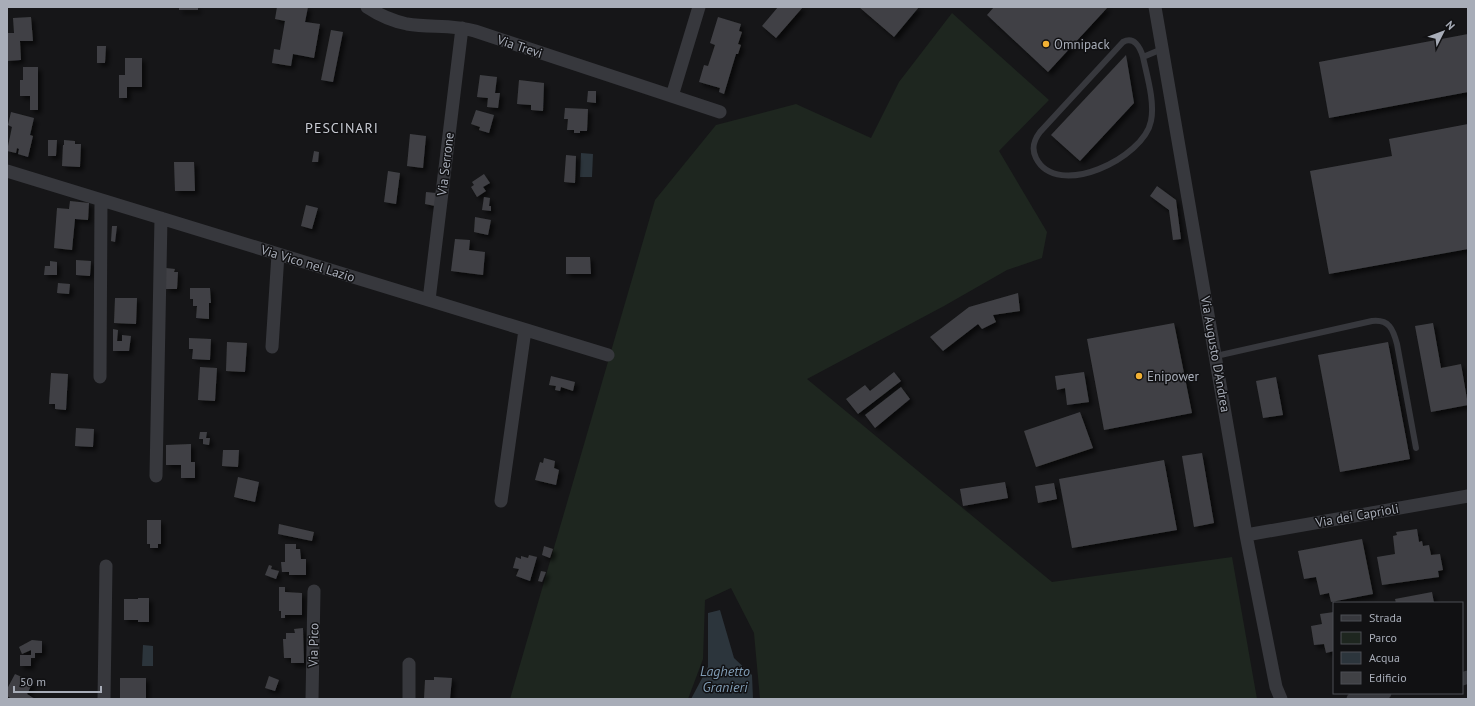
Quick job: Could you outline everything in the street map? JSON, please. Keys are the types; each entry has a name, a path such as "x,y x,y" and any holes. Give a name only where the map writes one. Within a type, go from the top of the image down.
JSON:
{"street":[{"name":"Via Trevi","path":"367,7 386,17 405,24 462,28 480,32 720,112"},
{"path":"672,96 699,7"},
{"name":"Via Augusto D'Andrea","path":"1155,7 1246,535 1276,687 1281,699"},
{"name":"Via Serrone","path":"429,300 462,28"},
{"name":"Via Vico nel Lazio","path":"7,171 608,355"},
{"path":"100,377 102,200"},
{"path":"156,476 161,218"},
{"path":"272,347 278,254"},
{"path":"501,501 525,330"},
{"name":"Via dei Caprioli","path":"1246,535 1468,496"},
{"path":"104,699 106,566"},
{"name":"Via Pico","path":"312,699 314,591"},
{"path":"408,699 409,664"},
{"path":"1353,699 1380,694"}],"lane":[{"path":"1133,40 1139,46 1143,57 1152,111 1150,126 1141,141 1131,150 1114,161 1102,168 1088,173 1076,175 1057,173 1048,171 1042,166 1033,151 1037,136 1112,53 1123,42 1133,40"},
{"path":"1143,57 1162,49"},
{"path":"1216,356 1372,320 1384,322 1392,330 1397,344 1416,448"}],"green space":[{"path":"952,13 1049,100 999,151 1047,232 1042,258 1007,270 944,306 807,379 1052,582 1232,557 1257,699 760,699 754,633 731,588 705,600 703,659 688,699 510,699 655,200 716,125 796,104 871,138 899,82"}],"water":[{"path":"581,153 593,154 592,177 580,177"},
{"name":"Laghetto Granieri","path":"720,610 734,658 752,675 753,699 691,699 708,667 708,613"},
{"path":"143,645 153,646 153,666 142,666"}],"building":[{"path":"179,7 198,7 198,10 179,10"},
{"path":"277,7 308,7 305,22 320,24 314,58 293,54 291,66 272,63 274,49 280,50 285,21 275,19"},
{"path":"778,7 803,7 776,38 762,26"},
{"path":"859,7 919,7 894,37"},
{"name":"Omnipack","path":"994,7 1108,7 1048,72 987,15"},
{"path":"31,17 33,41 20,41 21,60 7,61 7,33 14,33 13,18"},
{"path":"718,17 741,24 739,31 742,32 738,44 741,45 738,54 736,54 724,94 719,92 720,88 699,82 704,65 708,66 715,45 710,43"},
{"path":"331,30 343,32 333,82 321,80"},
{"path":"1468,34 1468,92 1329,118 1319,62"},
{"path":"97,46 106,46 105,63 97,63"},
{"path":"1126,55 1134,103 1080,161 1051,135"},
{"path":"125,58 142,58 142,87 127,87 127,98 119,98 119,75 125,75"},
{"path":"23,67 38,67 38,110 30,110 30,96 20,96 20,80 23,80"},
{"path":"480,75 497,77 495,93 500,93 498,108 487,107 488,98 477,97"},
{"path":"519,80 544,83 543,111 531,110 531,105 517,104"},
{"path":"588,91 596,91 596,103 587,102"},
{"path":"565,108 588,109 587,131 574,133 574,130 567,130 568,119 564,119"},
{"path":"476,110 494,115 489,133 479,130 480,127 471,124"},
{"path":"11,112 34,118 30,135 33,136 28,157 18,154 19,149 17,148 16,153 7,151 12,127 8,125"},
{"path":"1468,124 1468,249 1329,274 1310,171 1392,156 1389,139"},
{"path":"410,134 426,136 423,168 407,166"},
{"path":"48,140 57,140 56,156 48,156"},
{"path":"64,140 75,141 75,144 81,144 80,167 62,166"},
{"path":"314,151 319,152 318,162 312,162"},
{"path":"566,155 576,156 575,183 564,182"},
{"path":"174,162 194,162 195,191 175,191"},
{"path":"388,171 400,173 396,204 384,202"},
{"path":"484,174 490,183 483,187 486,191 477,197 471,187 474,185 472,182"},
{"path":"1157,186 1176,200 1181,239 1173,240 1169,210 1150,196"},
{"path":"426,192 436,193 435,206 425,204"},
{"path":"484,197 490,198 489,206 491,206 491,211 482,210"},
{"path":"70,201 89,203 88,220 75,219 72,250 54,248 57,208 69,209"},
{"path":"306,205 318,208 312,229 301,226"},
{"path":"475,217 491,220 488,235 474,232"},
{"path":"112,226 117,226 115,242 111,241"},
{"path":"455,239 470,240 469,250 485,252 483,275 451,271"},
{"path":"566,257 590,257 591,274 566,274"},
{"path":"76,260 91,261 90,276 76,275"},
{"path":"50,261 57,262 57,275 44,275 45,266 50,266"},
{"path":"166,268 175,269 174,272 178,272 177,289 166,289"},
{"path":"58,283 70,284 69,294 57,293"},
{"path":"190,288 210,288 211,303 209,303 209,319 196,318 197,306 193,306 193,299 190,299"},
{"path":"1018,293 1020,311 993,315 996,322 982,329 978,324 943,351 930,337 969,307"},
{"path":"115,298 137,298 136,324 114,323"},
{"name":"Enipower","path":"1174,323 1192,413 1104,430 1087,339"},
{"path":"1433,323 1441,368 1461,364 1468,405 1431,412 1415,326"},
{"path":"113,329 118,330 117,341 122,341 122,335 131,336 129,351 113,351"},
{"path":"189,338 211,339 210,360 192,359 193,349 189,349"},
{"path":"227,342 247,343 245,372 226,371"},
{"path":"1388,342 1410,459 1340,472 1318,355"},
{"path":"200,367 217,368 215,401 198,400"},
{"path":"894,372 901,381 858,414 846,399 865,385 870,391"},
{"path":"1084,372 1089,402 1067,405 1065,388 1057,390 1055,376"},
{"path":"51,373 68,374 66,410 55,409 55,404 49,404"},
{"path":"551,376 575,382 573,391 561,387 560,391 555,390 556,386 549,385"},
{"path":"1276,377 1283,415 1263,418 1256,381"},
{"path":"901,387 910,399 875,428 865,415"},
{"path":"1080,412 1093,448 1036,467 1024,431"},
{"path":"76,428 94,429 93,447 75,446"},
{"path":"200,432 207,432 206,438 210,438 209,445 203,444 203,439 199,439"},
{"path":"191,444 191,462 195,462 195,478 181,478 181,465 166,465 166,445"},
{"path":"223,450 239,450 238,467 222,466"},
{"path":"1202,453 1214,523 1194,527 1182,456"},
{"path":"544,458 555,461 554,468 559,470 556,485 535,480 540,462 543,463"},
{"path":"1164,460 1177,530 1072,548 1059,479"},
{"path":"238,477 259,482 255,502 234,497"},
{"path":"1005,482 1008,498 963,506 960,489"},
{"path":"1054,483 1057,499 1038,503 1035,486"},
{"path":"147,520 161,520 161,544 158,544 158,548 150,548 150,544 147,544"},
{"path":"279,524 314,532 312,541 278,534"},
{"path":"1417,529 1419,542 1422,541 1423,546 1429,545 1431,555 1440,554 1443,570 1438,571 1439,577 1382,585 1377,557 1395,554 1393,536 1397,535 1396,532"},
{"path":"1362,539 1373,594 1331,602 1329,593 1320,595 1316,577 1304,579 1298,551"},
{"path":"285,544 296,544 296,549 300,549 301,559 306,559 306,575 289,575 289,572 282,572 281,562 285,562"},
{"path":"544,546 553,549 550,558 542,555"},
{"path":"529,555 537,557 530,581 516,576 519,569 513,568 516,557 521,559 521,556 528,558"},
{"path":"269,565 272,566 271,569 279,571 276,579 265,575"},
{"path":"541,571 546,572 542,582 538,581"},
{"path":"279,587 285,587 285,592 302,593 302,615 285,615 285,618 281,618 281,611 279,611"},
{"path":"1432,592 1434,602 1396,602 1395,599"},
{"path":"149,598 149,622 124,620 124,599"},
{"path":"1333,612 1333,651 1326,653 1324,644 1314,645 1311,626 1322,624 1320,614"},
{"path":"303,628 304,663 291,663 291,658 284,658 283,639 286,639 286,633 295,633 294,629"},
{"path":"32,640 42,641 42,653 35,653 35,658 31,658 31,666 20,666 20,655 31,655 31,650 22,654 19,647"},
{"path":"15,674 33,682 27,694 35,699 12,699 7,696 7,689"},
{"path":"269,676 279,680 275,691 265,688"},
{"path":"434,677 452,678 450,699 424,699 425,680 434,680"},
{"path":"120,678 146,678 146,699 120,699"}],"place":[{"name":"Omnipack","path":"1046,44"},
{"name":"Enipower","path":"1139,376"}],"district":[{"name":"PESCINARI","path":"342,128"}]}
